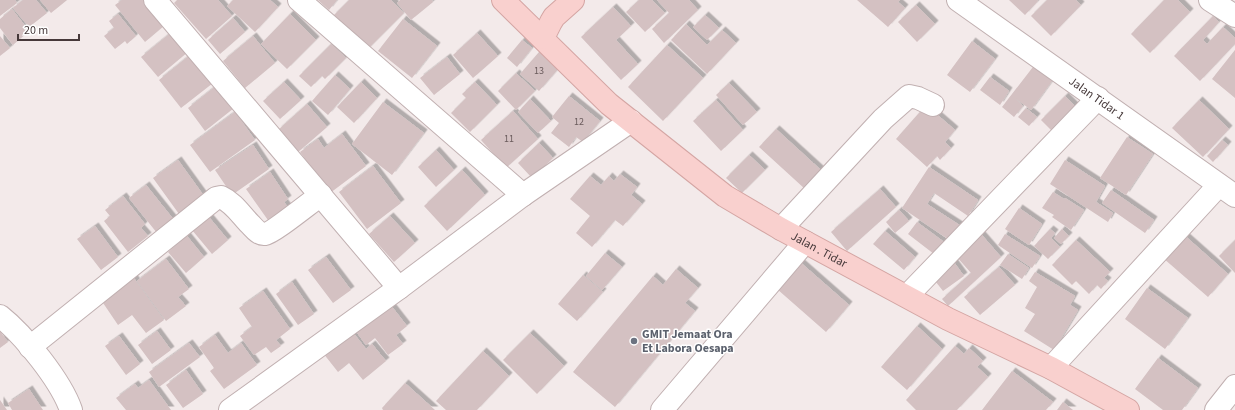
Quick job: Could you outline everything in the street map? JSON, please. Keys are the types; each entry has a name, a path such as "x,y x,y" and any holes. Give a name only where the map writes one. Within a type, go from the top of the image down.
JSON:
{"street":[{"path":"155,0 399,288"},
{"path":"299,0 522,195"},
{"name":"Jalan . Tidar","path":"503,0 609,104 725,196 781,229 907,296 948,320 1052,368 1128,410"},
{"path":"543,38 554,17 573,0"},
{"name":"Jalan Tidar 1","path":"958,0 1227,190"},
{"path":"1210,0 1235,16"},
{"path":"781,229 883,119 909,96 918,98 933,105"},
{"path":"907,296 1098,98"},
{"path":"230,410 399,288 522,195 632,121"},
{"path":"1052,368 1227,190"},
{"path":"30,347 216,198 221,197 231,203 259,232 268,234 321,195"},
{"path":"662,410 805,242"},
{"path":"0,316 9,323 52,375 68,400 71,410"},
{"path":"1216,410 1235,386"}],"building":[{"path":"0,0 15,0 17,3 0,16"},
{"path":"23,0 36,0 47,13 29,27 13,8"},
{"path":"40,0 67,0 51,13"},
{"path":"122,0 145,0 165,25 145,42 115,5"},
{"path":"177,0 218,0 232,16 206,39 174,3"},
{"path":"233,0 270,0 278,7 255,32 227,6"},
{"path":"318,0 337,0 329,10"},
{"path":"349,0 391,0 404,13 367,50 333,16"},
{"path":"400,0 432,0 433,2 411,20 397,3"},
{"path":"639,0 652,0 665,13 645,32 626,12"},
{"path":"657,0 689,0 698,10 664,43 652,29 669,13"},
{"path":"857,0 900,0 898,2 905,8 888,27"},
{"path":"1009,0 1037,0 1038,1 1025,15"},
{"path":"1047,0 1076,0 1081,5 1051,36 1031,16"},
{"path":"1164,0 1178,0 1190,12 1150,53 1131,34"},
{"path":"916,5 935,24 917,42 898,22"},
{"path":"613,7 631,26 616,40 638,64 621,80 581,37"},
{"path":"12,9 29,31 13,45 0,28 0,19"},
{"path":"118,14 136,36 127,44 125,41 115,49 104,36 114,28 109,21"},
{"path":"290,14 316,40 287,69 261,44"},
{"path":"705,15 719,28 707,40 693,27"},
{"path":"1213,16 1219,22 1203,40 1207,44 1223,27 1235,38 1235,44 1200,81 1174,56"},
{"path":"233,18 245,32 220,54 208,40"},
{"path":"403,19 437,46 412,78 378,51"},
{"path":"686,24 707,45 722,30 736,43 707,74 671,40"},
{"path":"173,31 189,51 158,77 141,57"},
{"path":"477,33 498,56 473,78 453,55"},
{"path":"0,36 10,48 0,56"},
{"path":"253,36 275,63 245,88 223,61"},
{"path":"522,40 532,48 517,67 507,58"},
{"path":"972,41 995,59 970,92 947,75"},
{"path":"331,44 346,58 325,79 322,76 311,87 299,76"},
{"path":"667,45 703,78 663,121 628,87"},
{"path":"1235,50 1235,98 1212,79"},
{"path":"540,51 559,68 539,91 520,74"},
{"path":"190,55 213,83 181,108 159,80"},
{"path":"447,57 460,74 434,95 420,78"},
{"path":"1033,67 1052,81 1031,110 1015,98 1023,106 1014,117 1002,107"},
{"path":"516,73 535,91 516,110 498,91"},
{"path":"335,75 350,89 328,115 312,101"},
{"path":"990,77 1009,91 1000,105 980,90"},
{"path":"284,82 301,100 280,119 263,101"},
{"path":"361,82 377,98 354,123 337,107"},
{"path":"475,82 497,105 470,132 451,113 466,98 462,94"},
{"path":"729,83 757,112 743,125 716,95"},
{"path":"216,86 234,108 205,131 188,108"},
{"path":"569,96 600,121 583,142 576,137 569,147 551,133 559,123 552,117"},
{"path":"1065,96 1080,111 1057,136 1041,120"},
{"path":"530,99 551,121 538,133 518,112"},
{"path":"716,100 743,130 721,151 693,121"},
{"path":"1199,100 1229,129 1203,157 1172,128"},
{"path":"383,102 424,133 392,175 352,144"},
{"path":"307,104 327,127 297,153 278,130"},
{"path":"926,105 955,130 945,142 951,148 940,160 937,156 927,167 896,139"},
{"path":"1026,108 1037,117 1029,126 1018,117"},
{"path":"513,111 538,139 506,168 481,140"},
{"path":"235,112 255,140 210,172 190,145"},
{"path":"776,129 822,171 805,189 759,147"},
{"path":"342,134 366,166 330,193 300,152 318,139 324,148"},
{"path":"1127,137 1153,154 1126,195 1100,178"},
{"path":"1222,140 1228,145 1213,162 1207,156"},
{"path":"539,143 553,158 532,178 518,163"},
{"path":"253,145 269,169 232,195 215,170"},
{"path":"436,150 454,170 436,187 418,167"},
{"path":"749,155 765,170 742,193 726,178"},
{"path":"178,160 204,196 179,214 153,178"},
{"path":"1065,160 1105,186 1096,202 1113,213 1108,222 1050,184"},
{"path":"373,166 401,203 367,229 339,192"},
{"path":"929,167 978,200 968,216 934,193 927,204 961,226 951,241 902,208"},
{"path":"462,170 485,195 447,231 424,206"},
{"path":"270,172 288,199 284,202 289,209 270,223 246,189"},
{"path":"620,174 637,187 631,195 642,204 623,226 615,220 592,247 576,233 590,216 570,199 590,176 601,185 609,176 614,181"},
{"path":"146,185 174,220 157,233 129,198"},
{"path":"880,189 896,207 847,251 831,232"},
{"path":"1111,190 1154,220 1145,233 1102,203"},
{"path":"1053,192 1084,210 1071,230 1052,217 1054,215 1042,208"},
{"path":"123,196 145,224 141,228 148,236 128,252 104,221 110,216 105,210"},
{"path":"1019,208 1042,224 1029,245 1005,229"},
{"path":"899,210 909,221 895,233 886,222"},
{"path":"208,216 228,240 212,254 192,230"},
{"path":"390,216 415,243 394,262 369,234"},
{"path":"917,222 944,242 934,254 908,234"},
{"path":"95,226 118,257 101,270 77,239"},
{"path":"1050,229 1055,233 1051,238 1060,247 1048,259 1034,246"},
{"path":"1062,229 1069,236 1061,244 1054,238"},
{"path":"885,231 915,257 904,270 873,244"},
{"path":"981,234 1001,257 948,306 942,299 971,273 956,256"},
{"path":"1005,234 1040,256 1032,268 998,245"},
{"path":"1184,235 1228,274 1208,297 1163,258"},
{"path":"187,236 204,257 186,273 168,252"},
{"path":"1076,240 1110,272 1104,278 1108,281 1101,289 1097,285 1089,294 1076,281 1072,285 1052,265"},
{"path":"1235,240 1235,273 1219,256"},
{"path":"605,253 622,267 602,290 586,276"},
{"path":"1008,254 1029,268 1022,279 1000,265"},
{"path":"326,257 351,290 333,303 308,270"},
{"path":"166,259 189,289 178,297 186,306 166,321 137,281"},
{"path":"953,261 964,276 943,291 932,277"},
{"path":"800,262 849,305 826,332 777,289"},
{"path":"999,267 1015,285 980,315 964,297"},
{"name":"GMIT Jemaat Ora Et Labora Oesapa","path":"676,269 698,288 685,303 695,311 615,407 573,372 653,276 663,285"},
{"path":"1035,272 1075,296 1070,305 1078,310 1054,350 1024,331 1035,314 1025,308 1037,287 1029,281"},
{"path":"131,274 164,320 146,333 132,315 118,325 99,297"},
{"path":"583,275 603,292 577,321 558,304"},
{"path":"292,282 314,314 298,325 276,294"},
{"path":"1147,288 1188,318 1165,349 1125,319"},
{"path":"263,291 290,329 276,340 281,346 271,353 266,347 254,355 240,336 252,327 239,308"},
{"path":"389,303 407,326 396,335 403,344 388,355 375,338 366,345 355,330"},
{"path":"917,326 942,349 907,390 881,367"},
{"path":"351,330 366,349 372,344 386,361 363,380 349,363 338,372 323,353"},
{"path":"0,331 8,342 0,348"},
{"path":"157,331 171,350 152,364 138,345"},
{"path":"530,333 564,366 537,394 503,360"},
{"path":"215,335 228,353 241,343 257,365 224,389 210,371 214,368 199,347"},
{"path":"119,336 140,364 126,375 105,346"},
{"path":"189,343 200,357 159,387 149,372"},
{"path":"955,346 964,354 969,348 983,361 977,367 988,377 957,410 916,410 906,400"},
{"path":"483,351 509,376 477,410 446,410 436,401"},
{"path":"1158,358 1198,388 1182,410 1163,410 1135,389"},
{"path":"186,370 203,394 183,408 166,385"},
{"path":"1012,371 1053,402 1046,410 982,410"},
{"path":"149,380 171,410 126,410 116,398 135,384 138,388"},
{"path":"405,383 435,410 383,410 382,408"},
{"path":"29,389 43,410 12,410 8,403"},
{"path":"0,400 7,410 0,410"},
{"path":"1063,402 1073,410 1057,410"}],"place":[{"name":"GMIT Jemaat Ora Et Labora Oesapa","path":"634,341"}]}
